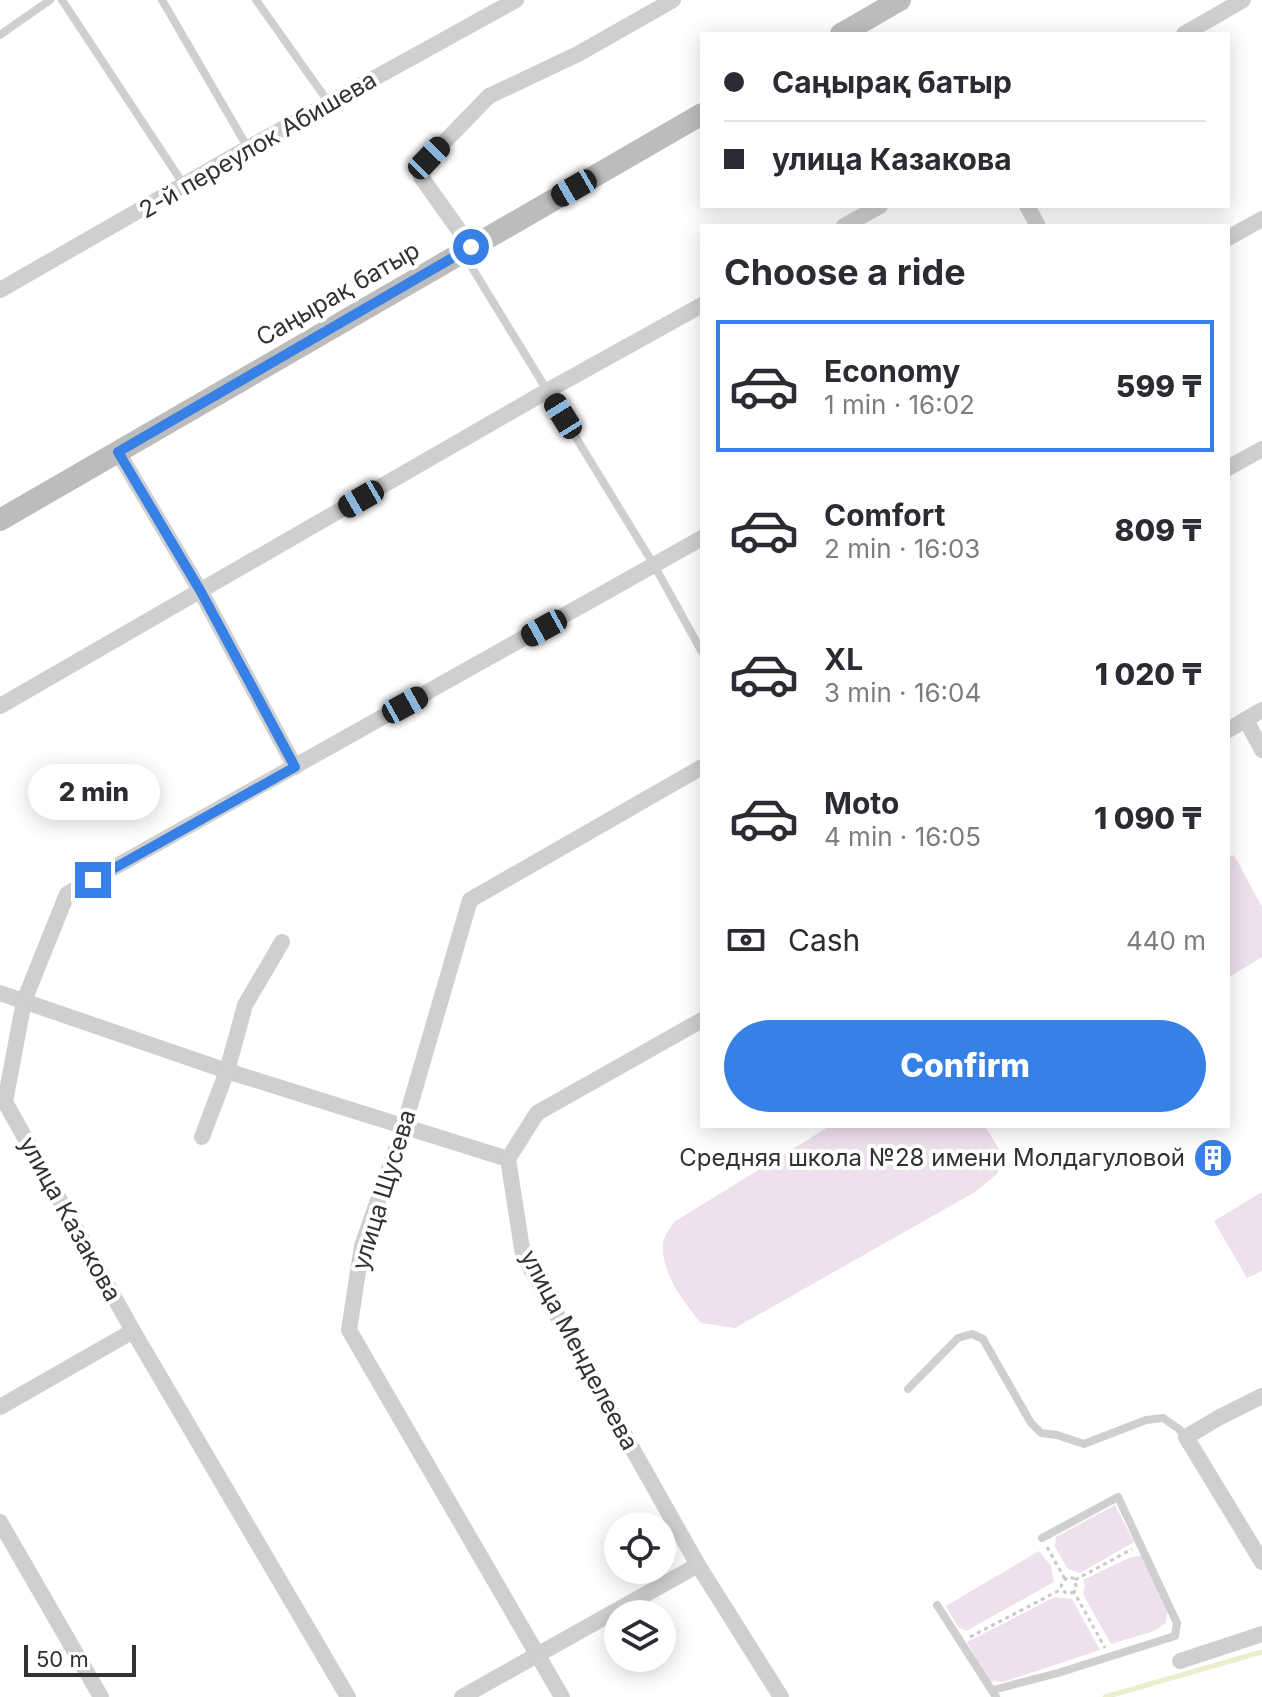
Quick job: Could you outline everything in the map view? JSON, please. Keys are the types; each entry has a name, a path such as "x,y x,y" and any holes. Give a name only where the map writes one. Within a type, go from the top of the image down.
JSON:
{"street":[{"name":"2-й переулок Абишева","path":"0,290 516,0"},
{"path":"467,250 421,177 424,163 489,96 578,54 673,0"},
{"path":"844,32 900,0"},
{"path":"1187,32 1243,0"},
{"name":"Саңырақ батыр","path":"0,520 700,115"},
{"path":"848,224 876,208"},
{"path":"1230,237 1262,219"},
{"path":"0,706 700,306"},
{"path":"1230,467 1262,449"},
{"path":"118,452 201,592 295,767"},
{"name":"улица Казакова","path":"348,1697 133,1331 5,1102 24,1001 67,894 700,539"},
{"path":"1230,729 1262,710"},
{"path":"1246,720 1262,750"},
{"name":"улица Щусева","path":"562,1697 349,1330 362,1246 404,1126 470,900 700,768"},
{"path":"202,1137 227,1071 245,1005 282,942"},
{"path":"0,993 227,1071 508,1159 537,1113 700,1021"},
{"name":"улица Менделеева","path":"508,1159 523,1255 698,1565 781,1697"},
{"path":"0,1407 133,1331"},
{"path":"1262,1396 1186,1437 1262,1562"},
{"path":"0,1522 101,1697"},
{"path":"1244,1532 1262,1526"},
{"path":"462,1697 698,1565"},
{"path":"1180,1661 1262,1634"}],"lane":[{"path":"0,35 50,0"},
{"path":"62,0 184,186"},
{"path":"162,0 248,148"},
{"path":"256,0 329,103"},
{"path":"467,250 700,648"},
{"path":"908,1389 958,1338 972,1334 983,1339 1031,1423 1041,1433 1084,1444 1146,1420 1163,1418 1186,1437"},
{"path":"937,1605 994,1694 1175,1636 1177,1623 1118,1497 1042,1538"}],"path":[{"path":"961,1641 1062,1589 1065,1579 1042,1538"},
{"path":"1065,1579 1075,1580 1140,1545"},
{"path":"1062,1589 1068,1594 1074,1592 1077,1588 1075,1580"},
{"path":"1074,1592 1109,1657"}],"shaded area":[{"path":"1234,855 1262,907 1262,957 1230,977 1230,857"},
{"path":"827,1128 986,1128 1000,1151 998,1173 975,1192 735,1328 701,1323 681,1297 663,1255 665,1236 674,1222"},
{"path":"1262,1192 1262,1271 1247,1278 1214,1221"},
{"path":"1115,1505 1134,1542 1080,1573 1068,1569 1055,1547 1056,1537"},
{"path":"1039,1551 1051,1566 1054,1582 966,1631 958,1627 946,1606"},
{"path":"1144,1555 1168,1609 1166,1623 1154,1631 1111,1644 1083,1594 1083,1580 1129,1558"},
{"path":"1055,1597 1072,1599 1100,1650 1003,1682 989,1681 967,1642"}],"waterway":[{"path":"1105,1697 1262,1652"}],"place":[{"name":"Средняя школа №28 имени Молдагуловой","path":"1213,1158"}],"route":[{"path":"93,880 295,767 201,592 118,452 471,247"}]}
